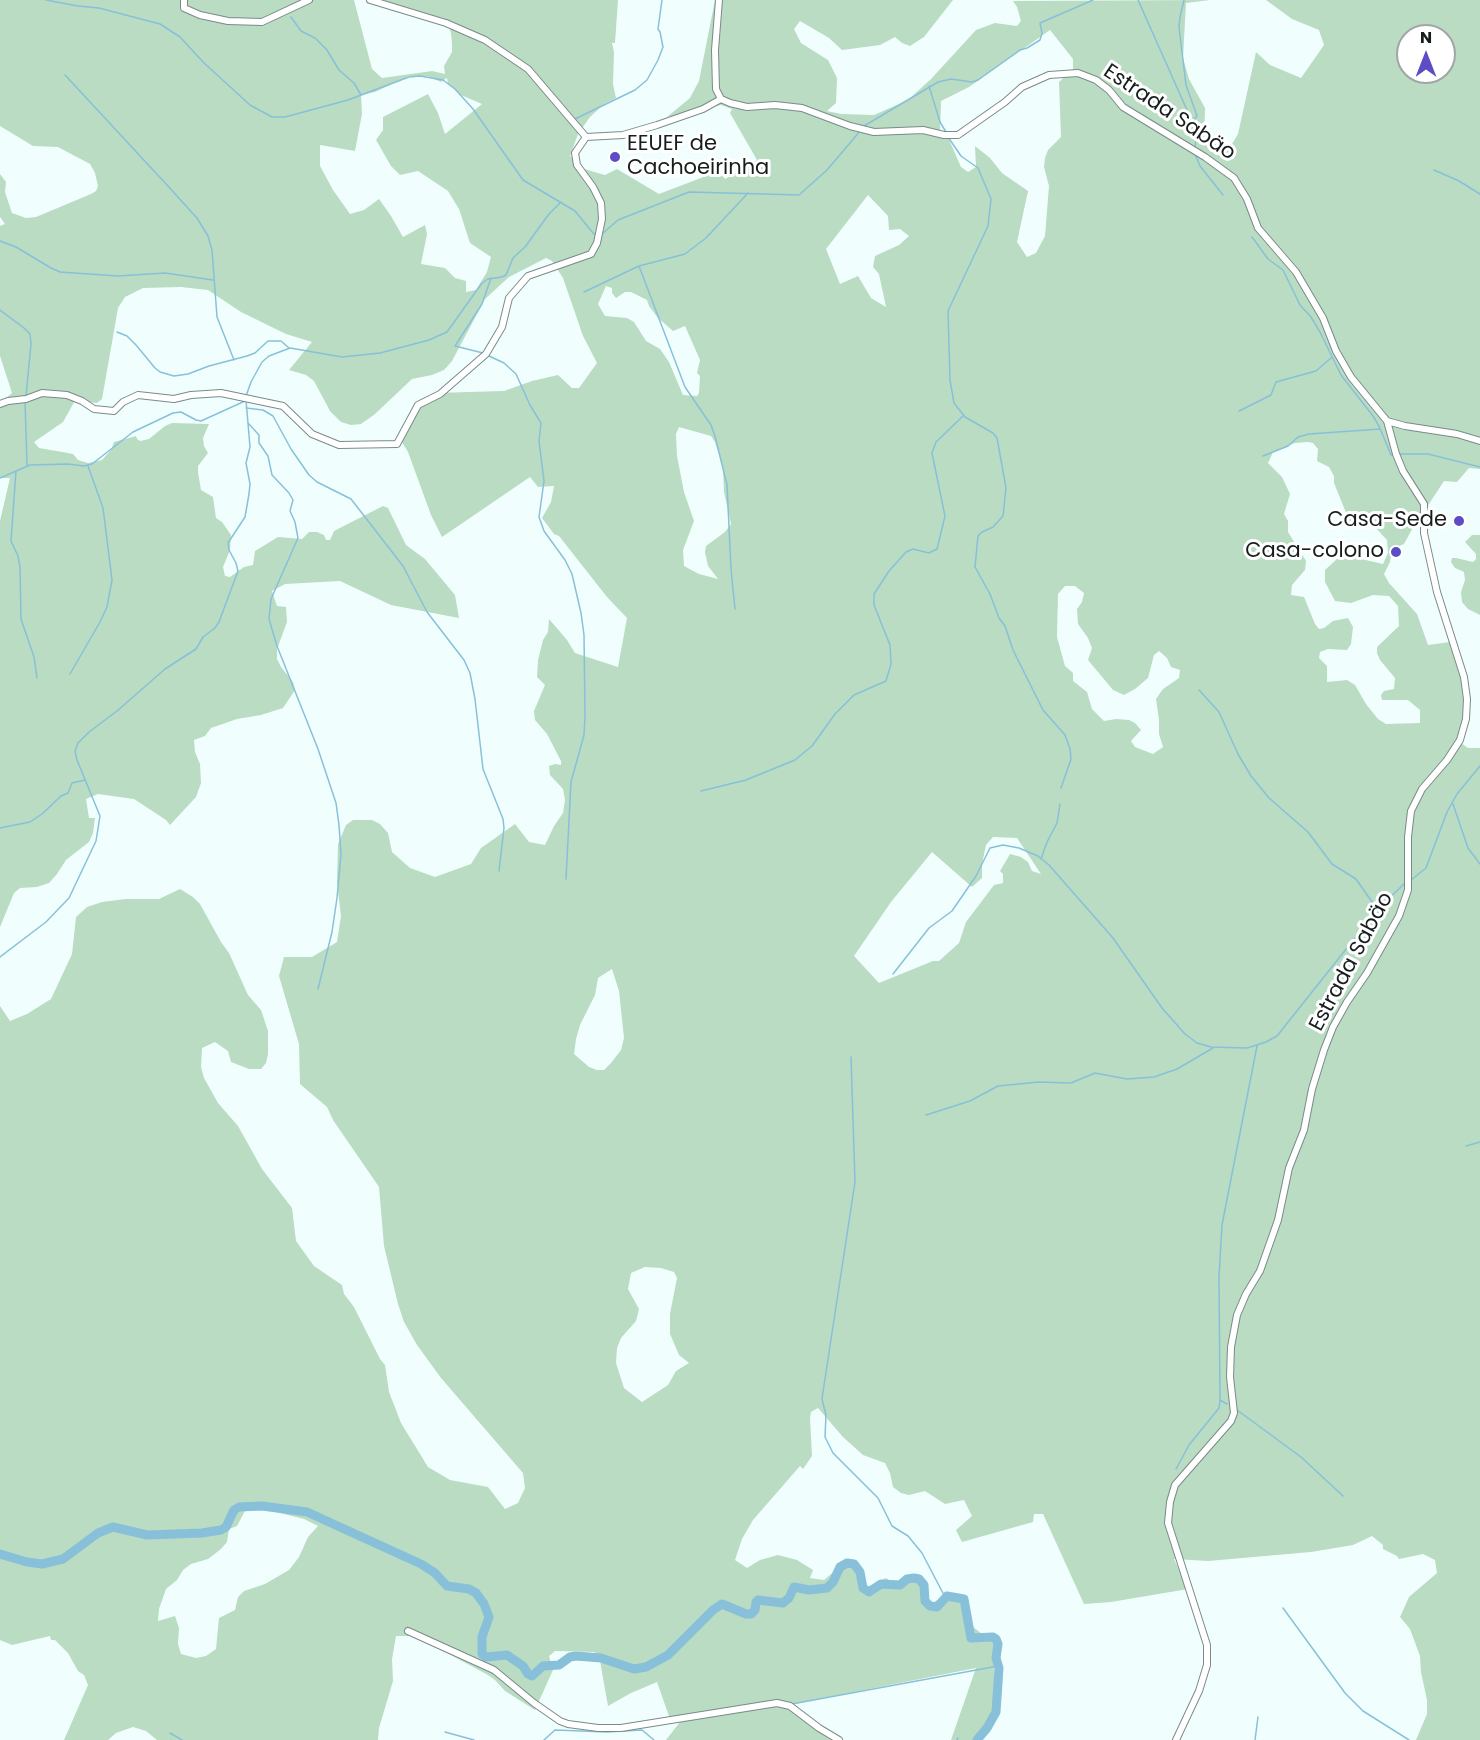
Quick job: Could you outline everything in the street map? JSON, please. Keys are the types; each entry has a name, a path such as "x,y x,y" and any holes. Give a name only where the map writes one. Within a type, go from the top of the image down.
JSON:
{"street":[{"path":"184,0 184,8 200,15 228,21 262,22 309,0"},
{"path":"370,0 446,23 485,40 528,69 586,137"},
{"path":"586,137 623,135 646,129 703,109 721,99 716,88 715,50 719,0"},
{"name":"Estrada Sabäo","path":"721,99 747,107 776,105 802,108 850,126 874,132 923,130 944,135 958,135 1022,87 1049,75 1078,73 1096,80 1109,90 1123,107 1205,157 1234,178 1247,199 1258,228 1296,272 1323,318 1336,351 1351,377 1387,421 1402,471 1424,504 1424,533 1437,592 1464,677 1467,699 1466,719 1460,740 1422,789 1411,811 1408,837 1408,890 1399,916 1333,1027 1324,1050 1312,1089 1304,1130 1289,1168 1278,1220 1260,1271 1237,1315 1230,1377 1234,1413 1232,1420 1175,1485 1170,1502 1168,1523 1207,1645 1208,1665 1199,1691 1176,1740"},
{"path":"0,405 42,393 67,395 82,400 94,409 114,411 123,402 138,395 174,399 190,395 221,393 283,406 312,434 339,445 397,444 418,405 440,394 486,354 502,327 509,298 528,276 591,254 597,243 602,211 601,203 593,187 577,165 575,153 586,137"},
{"path":"1387,421 1457,434 1480,441"},
{"path":"408,1631 494,1671 534,1703 568,1724 621,1728 777,1703 790,1706 839,1740"}],"green space":[{"path":"0,0 354,0 372,69 382,78 432,71 445,74 444,66 452,52 452,44 451,33 444,18 398,10 382,0 618,0 615,43 612,43 613,84 616,98 604,104 590,117 578,134 570,156 584,169 605,175 617,169 659,194 719,171 725,179 757,160 730,113 732,109 721,105 667,117 690,98 699,81 715,0 953,0 924,37 910,46 895,37 880,45 842,50 829,38 800,21 794,29 801,43 828,60 837,78 836,103 827,111 841,114 874,115 908,100 931,79 976,30 995,23 1017,26 1021,21 1013,1 1210,0 1186,3 1183,58 1189,79 1205,108 1204,140 1229,149 1238,134 1256,52 1270,65 1301,78 1324,45 1319,30 1292,19 1266,0 1480,0 1480,469 1469,468 1457,482 1444,481 1423,513 1424,522 1416,522 1404,544 1392,549 1390,562 1384,574 1389,583 1417,614 1428,645 1450,642 1463,683 1466,709 1458,741 1468,748 1480,748 1480,1740 1416,1740 1427,1714 1427,1700 1420,1656 1410,1629 1400,1617 1409,1597 1437,1573 1435,1560 1423,1554 1399,1559 1383,1549 1383,1545 1372,1536 1353,1545 1311,1552 1208,1561 1174,1559 1188,1589 1111,1602 1084,1604 1043,1514 1034,1514 1033,1522 962,1542 956,1530 972,1516 964,1500 945,1504 925,1491 909,1495 901,1493 893,1487 885,1463 863,1455 843,1437 818,1408 811,1412 810,1418 812,1456 803,1469 800,1466 753,1520 742,1539 735,1560 747,1568 760,1560 778,1555 797,1560 813,1570 810,1578 824,1580 844,1563 852,1561 862,1568 867,1587 886,1578 897,1585 918,1576 925,1584 930,1604 950,1594 965,1598 965,1614 969,1624 981,1633 996,1636 999,1640 994,1646 994,1709 990,1730 979,1740 951,1740 976,1668 788,1705 842,1740 666,1740 680,1722 670,1719 657,1682 608,1706 600,1661 594,1660 595,1652 555,1651 549,1656 553,1670 535,1710 505,1691 488,1675 423,1640 413,1636 396,1636 392,1659 393,1681 379,1728 378,1740 157,1740 146,1731 133,1727 116,1733 108,1740 64,1740 88,1685 84,1675 78,1671 68,1653 55,1640 51,1640 50,1636 12,1645 0,1640 0,1006 10,1021 27,1014 51,999 72,954 76,917 87,907 102,902 126,899 159,899 180,889 193,897 200,904 229,953 248,995 261,1010 268,1031 268,1054 266,1063 261,1069 249,1069 231,1062 228,1051 215,1042 202,1048 201,1067 204,1078 218,1103 238,1126 262,1169 292,1208 296,1241 314,1266 342,1285 344,1294 354,1307 385,1365 389,1392 401,1423 428,1467 450,1480 488,1487 505,1509 518,1503 525,1488 523,1473 441,1378 417,1345 404,1322 384,1246 379,1187 333,1120 327,1107 300,1084 299,1044 279,976 284,957 312,957 337,942 341,916 337,883 338,844 346,825 353,820 372,820 380,824 388,833 392,852 410,868 435,877 471,864 481,848 515,824 529,842 545,845 563,813 565,800 563,789 550,775 549,766 561,765 561,761 547,734 535,720 534,711 545,685 537,677 538,660 543,640 548,632 549,619 575,653 618,667 627,618 542,518 551,502 554,486 538,487 530,477 442,537 431,515 408,452 400,439 412,409 419,400 435,393 504,391 558,375 572,388 579,388 597,363 583,336 563,278 552,261 546,258 509,277 485,299 452,361 444,370 412,379 375,414 361,424 351,425 341,422 330,411 314,381 306,375 289,370 312,342 286,334 241,312 208,290 181,287 143,288 125,297 118,308 102,399 97,403 77,397 63,422 34,442 39,448 73,454 78,460 88,463 102,460 111,450 114,442 136,436 140,441 149,439 172,423 209,424 203,438 208,453 198,466 198,472 201,490 213,497 216,518 222,522 231,535 230,550 223,567 225,576 230,577 244,567 253,565 255,551 278,537 302,539 309,532 317,532 324,535 326,540 330,540 334,531 383,506 388,508 406,545 425,559 455,595 459,618 391,605 340,581 285,584 272,591 277,606 286,607 287,622 277,649 277,659 293,682 295,690 283,708 211,728 205,736 194,740 195,752 200,764 201,783 196,797 170,825 134,799 98,794 86,799 89,818 95,818 89,842 66,860 49,883 37,887 20,888 14,893 0,927 0,521 10,478 0,478 0,403 12,393 0,356 0,226 5,224 0,217 0,174 6,182 5,192 12,213 26,218 36,217 91,194 98,186 90,164 58,147 33,146 0,126","holes":["1050,30 1073,59 1073,69 1059,82 1061,137 1048,150 1045,158 1044,167 1049,186 1045,236 1036,253 1027,257 1017,242 1028,191 1002,173 990,158 975,146 976,167 968,172 961,167 947,135 940,133 941,101 969,87","409,76 427,76 441,82 447,78 448,84 461,95 482,104 445,134 428,94 383,117 383,130 376,140 391,166 400,175 418,171 448,191 459,209 470,243 491,257 487,272 476,290 466,292 466,281 455,278 445,268 421,264 427,234 425,225 403,237 379,199 364,210 350,214 320,166 320,145 355,151 362,114 361,95 375,92","868,195 888,216 889,230 900,229 909,236 899,245 875,256 873,267 879,274 886,307 871,298 858,276 840,284 826,249","606,286 612,288 612,293 616,298 625,292 631,292 647,300 658,318 673,331 685,326 700,360 697,373 700,376 697,396 683,395 669,362 660,349 646,341 634,322 627,318 605,316 598,304","679,427 711,436 715,442 723,467 724,492 731,524 725,532 706,546 708,566 718,579 699,574 684,566 683,550 694,521 684,492 677,456 676,434","1295,443 1313,443 1318,449 1317,461 1329,467 1334,476 1334,483 1351,525 1364,520 1374,526 1387,540 1388,553 1383,564 1348,556 1338,558 1325,570 1325,582 1335,601 1351,603 1373,595 1389,596 1398,606 1399,626 1377,647 1380,660 1395,678 1394,689 1384,691 1381,695 1382,700 1408,700 1420,710 1420,723 1386,724 1378,719 1366,704 1355,685 1347,680 1327,682 1327,666 1319,658 1320,652 1328,649 1347,650 1351,644 1353,627 1348,618 1333,621 1319,629 1304,597 1291,595 1292,585 1305,570 1306,561 1288,532 1288,521 1284,514 1290,494 1282,477 1268,463 1273,452","1065,586 1075,586 1084,593 1077,609 1078,624 1092,648 1088,660 1113,690 1124,695 1148,678 1154,655 1159,651 1167,658 1171,667 1180,670 1179,678 1163,689 1156,699 1159,734 1163,747 1153,754 1135,747 1131,741 1141,730 1135,723 1116,719 1104,721 1092,709 1087,692 1073,681 1073,673 1065,666 1057,637 1058,594","993,837 1017,838 1041,874 1032,871 1028,862 1021,857 1010,854 1000,871 1003,874 1003,883 994,885 966,922 959,943 939,961 933,961 879,983 854,956 891,902 932,852 972,887 982,878 986,845","612,969 619,991 624,1038 621,1050 604,1070 589,1067 574,1054 580,1025 595,995 598,978","645,1267 674,1272 677,1278 670,1314 670,1334 679,1355 689,1363 676,1371 668,1385 642,1402 624,1388 616,1363 617,1348 621,1338 636,1321 639,1309 628,1289 631,1273","248,1505 304,1519 318,1526 308,1537 299,1557 289,1570 265,1584 244,1591 238,1597 235,1610 219,1618 216,1649 206,1656 196,1658 181,1654 178,1644 179,1628 175,1616 158,1621 159,1609 166,1589 191,1564 208,1559 221,1549 227,1542 229,1529 237,1526"]},
{"path":"1472,535 1480,535 1480,615 1468,609 1462,602 1464,572 1455,568 1451,562 1452,558 1473,562 1476,559 1476,554 1465,542"}],"waterway":[{"path":"46,0 99,8 160,24 180,37 204,63 250,105 272,117 285,117 348,100 409,77 420,76 443,80 455,89 473,109 523,180 575,211 597,235"},
{"path":"575,119 635,90 647,80 663,47 658,29 662,0"},
{"path":"864,126 938,82 951,79 972,82 978,80 1020,50 1040,40 1042,33 1040,23 1093,0"},
{"path":"1138,0 1191,119 1196,136 1195,149"},
{"path":"1184,0 1179,27 1186,85 1197,116 1193,121"},
{"path":"291,17 301,31 315,38 327,50 339,70 354,83 361,95"},
{"path":"65,75 197,218 208,236 212,250 217,317 234,360"},
{"path":"929,86 940,122 946,132"},
{"path":"602,234 618,220 689,192 799,195 827,170 861,130"},
{"path":"948,137 961,156 978,168 991,199 988,226 948,311 950,380 954,403 965,417 993,433 997,438 1006,488 1003,516 993,527 978,536 975,567 990,594 1013,650 1043,710 1065,735 1071,759 1061,788"},
{"path":"1195,154 1200,166 1223,195"},
{"path":"1434,170 1459,181 1480,194"},
{"path":"584,292 639,266 685,254 706,238 748,193"},
{"path":"246,396 262,362 269,356 290,348 342,357 380,353 429,340 447,332 482,283 488,279 506,275 513,258 525,247 549,214 561,202"},
{"path":"1252,237 1268,259 1283,270 1300,305 1320,332 1341,375 1373,416 1391,455 1394,455"},
{"path":"0,241 16,247 60,272 118,276 165,273 213,280"},
{"path":"639,266 685,387 711,425 715,436 727,485 735,609"},
{"path":"483,353 455,346 482,304 491,278"},
{"path":"0,310 30,334 26,396"},
{"path":"117,332 127,336 160,372 174,376 247,356 255,353 268,341 281,341 289,348"},
{"path":"487,355 504,363 516,374 541,423 539,441 544,481 539,517 544,531 572,574 581,613 584,635 584,735 571,782 566,879"},
{"path":"1239,411 1271,395 1276,382 1316,371 1331,358"},
{"path":"0,957 46,922 69,898 96,841 100,816 77,760 75,751 78,743 165,669 196,649 203,637 219,622 238,571 228,543 245,517 249,494 250,484 246,463 250,447 246,400"},
{"path":"25,401 27,465"},
{"path":"0,478 30,465 84,466 92,464 133,432 173,413 181,412 201,421 245,401"},
{"path":"246,408 263,410 273,416 291,449 309,475 317,482 351,499 403,566 427,612 464,660 470,673 475,699 483,769 503,819 499,871"},
{"path":"701,791 746,780 795,760 812,746 835,714 854,695 886,681 891,664 890,645 874,605 874,594 889,571 906,552 913,549 929,553 937,549 945,516 932,453 936,442 963,416"},
{"path":"248,423 259,435 259,443 268,456 272,475 293,500 290,511 298,538 271,599 269,619 277,646 318,749 336,803 339,825 341,854 337,898 332,932 318,989"},
{"path":"1263,456 1288,446 1298,437 1309,434 1380,429"},
{"path":"1399,454 1428,454 1480,467"},
{"path":"70,674 107,607 112,580 103,508 88,466"},
{"path":"16,471 11,541 20,567 21,619 34,657 37,678"},
{"path":"1199,690 1219,712 1251,776 1269,798 1308,832 1332,864 1356,879 1377,909"},
{"path":"1411,880 1426,868 1447,812 1457,794 1480,766"},
{"path":"0,828 30,822 61,796 68,793 72,783 85,780"},
{"path":"1041,859 1057,823 1060,804"},
{"path":"1453,804 1468,848 1480,864"},
{"path":"893,974 929,928 952,911 976,876 990,848 1003,845 1019,848 1038,856 1049,865 1113,938 1162,1008 1185,1034 1197,1043 1211,1047 1247,1048 1277,1036 1378,909 1404,884"},
{"path":"1176,1469 1189,1445 1219,1408 1219,1277 1222,1225 1257,1046"},
{"path":"926,1115 970,1101 998,1086 1039,1082 1071,1083 1095,1073 1127,1079 1154,1077 1177,1069 1213,1048"},
{"path":"851,1057 855,1182 822,1399 826,1415 825,1437 833,1453 878,1498 892,1526 908,1536 922,1553 945,1597"},
{"path":"1466,1146 1480,1142"},
{"path":"1220,1400 1227,1404"},
{"path":"1237,1410 1301,1457 1343,1496"},
{"path":"0,1554 42,1564 63,1559 98,1533 113,1527 147,1535 202,1533 226,1527 234,1510 239,1507 262,1506 307,1512 421,1564 435,1573 447,1586 469,1589 476,1593 489,1617 482,1637 482,1654 486,1657 507,1655 523,1666 532,1676 543,1666 559,1665 570,1657 576,1656 601,1658 634,1669 646,1667 668,1655 713,1610 722,1604 751,1614 758,1600 783,1603 789,1598 794,1587 809,1590 827,1588 833,1582 840,1567 847,1563 854,1564 860,1572 863,1588 869,1592 881,1584 900,1585 907,1579 914,1578 919,1579 924,1585 925,1601 930,1606 937,1607 947,1596 964,1599 971,1638 993,1637 996,1639 998,1644 996,1658 999,1668 996,1712 977,1740"},
{"path":"1283,1608 1345,1693 1363,1711 1409,1740"},
{"path":"792,1704 998,1666"},
{"path":"1255,1740 1258,1717"},
{"path":"544,1740 555,1730 607,1732 642,1730 654,1740"},
{"path":"445,1732 474,1740"},
{"path":"170,1733 182,1740"}],"place":[{"name":"EEUEF de Cachoeirinha","path":"615,157"},
{"name":"Casa-Sede","path":"1459,521"},
{"name":"Casa-colono","path":"1396,552"}]}
